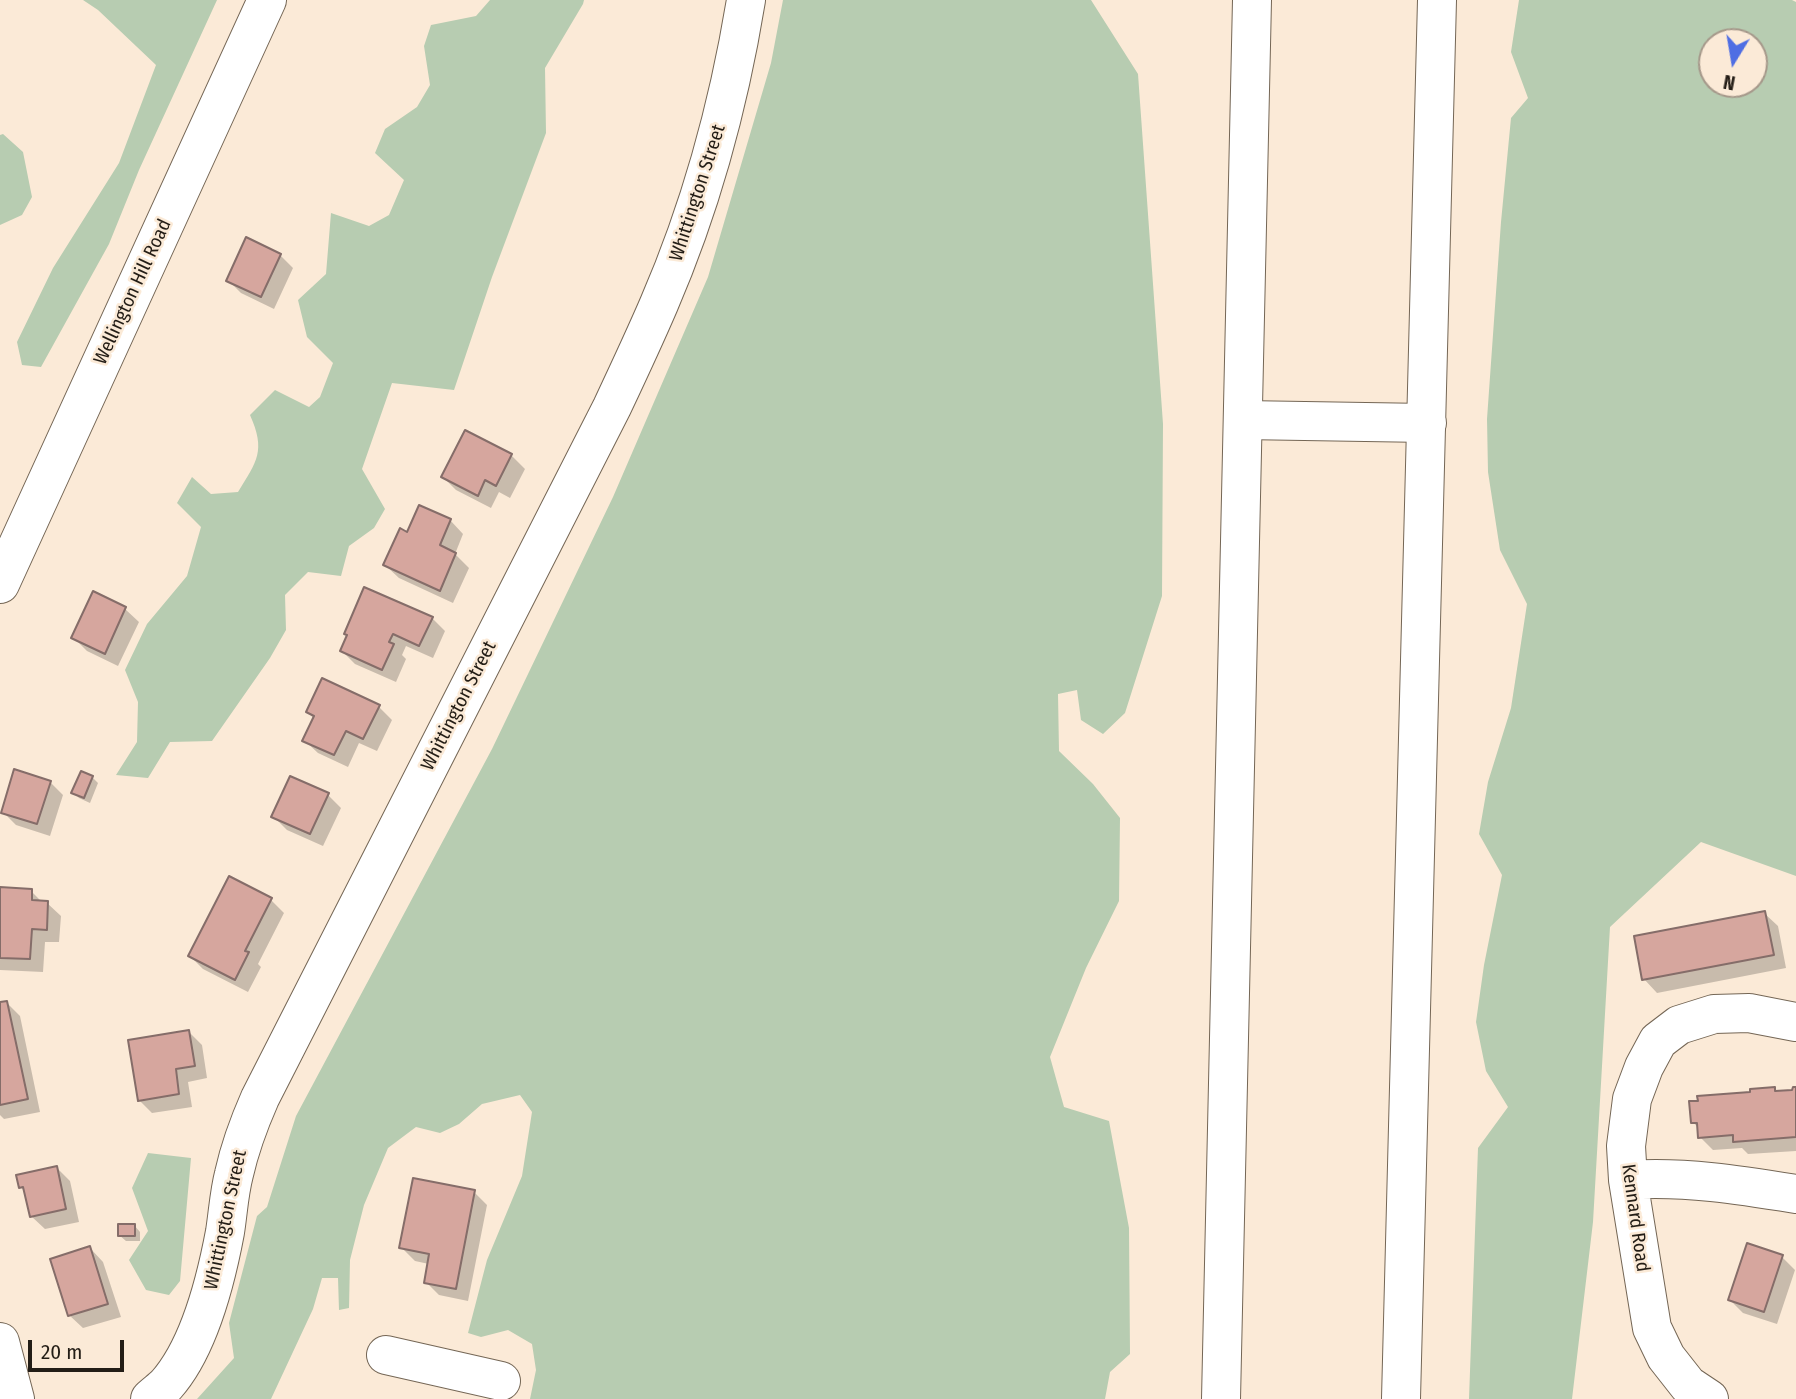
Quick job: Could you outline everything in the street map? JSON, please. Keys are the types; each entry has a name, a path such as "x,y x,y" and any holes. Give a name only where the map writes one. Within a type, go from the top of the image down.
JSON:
{"main road":[{"name":"Wellington Hill Road","path":"0,584 267,0"},
{"name":"Whittington Street","path":"150,1399 166,1384 187,1354 202,1321 216,1273 243,1137 260,1098 612,407 659,304 706,177 727,99 746,0"},
{"path":"1221,1399 1252,0"},
{"path":"1401,1399 1437,0"},
{"path":"1243,420 1427,424"},
{"name":"Kennard Road","path":"1709,1399 1688,1385 1665,1357 1652,1328 1628,1180 1626,1146 1633,1099 1644,1067 1658,1041 1679,1026 1714,1014 1749,1013 1796,1022"},
{"path":"1628,1180 1687,1179 1796,1194"},
{"path":"0,1342 15,1399"},
{"path":"386,1355 439,1383 501,1381"}],"green space":[{"path":"83,0 217,0 139,170 109,244 41,367 22,365 17,342 53,268 119,163 156,65 98,10"},
{"path":"490,0 584,0 545,68 546,133 492,277 454,390 392,383 362,469 385,509 374,528 349,546 341,576 308,572 285,595 286,630 270,658 212,741 170,742 148,778 116,775 137,742 138,702 125,670 147,624 187,576 201,527 177,503 192,477 211,494 238,492 257,455 258,438 250,415 275,390 309,407 320,397 333,363 307,337 298,300 326,274 331,213 369,226 389,215 404,180 375,153 385,129 417,107 430,85 424,46 431,25 476,16"},
{"path":"783,0 1091,0 1138,74 1163,424 1162,596 1125,713 1103,734 1081,720 1077,690 1058,694 1059,751 1093,784 1120,818 1119,901 1086,968 1050,1057 1064,1107 1109,1121 1129,1228 1130,1354 1110,1372 1105,1399 530,1399 536,1370 532,1344 508,1330 481,1337 468,1333 487,1260 522,1176 532,1112 520,1095 482,1104 459,1124 440,1133 416,1127 388,1148 364,1205 350,1260 349,1308 339,1310 338,1278 322,1278 313,1309 271,1399 197,1399 234,1358 229,1323 257,1216 267,1207 296,1116 492,749 613,497 708,277 771,63"},
{"path":"1519,0 1796,2 1796,876 1701,842 1610,927 1593,1222 1572,1399 1469,1399 1478,1148 1508,1107 1486,1071 1476,1022 1502,875 1479,834 1488,782 1511,708 1527,604 1500,550 1488,472 1487,419 1511,118 1528,98 1511,52"},
{"path":"3,134 23,152 32,197 22,215 0,225 0,135"},
{"path":"148,1153 191,1158 180,1281 169,1295 146,1290 129,1260 148,1231 132,1188"}],"building":[{"path":"246,237 281,254 261,297 226,281"},
{"path":"465,430 512,454 496,486 485,480 478,496 441,477"},
{"path":"419,505 451,519 440,545 456,553 440,591 383,565 400,528 407,532"},
{"path":"364,587 433,617 419,646 393,634 389,642 394,644 382,670 340,651 347,635 344,634"},
{"path":"93,591 126,607 105,654 71,638"},
{"path":"322,678 380,705 363,739 346,731 334,755 302,741 314,716 306,712"},
{"path":"14,769 51,781 37,824 1,813"},
{"path":"81,771 93,776 84,798 71,793"},
{"path":"290,776 329,793 310,834 271,817"},
{"path":"229,876 272,898 245,951 249,952 235,980 188,956"},
{"path":"0,887 32,889 32,900 48,901 47,930 32,929 30,959 0,958"},
{"path":"1765,911 1774,955 1642,980 1634,936"},
{"path":"7,1001 28,1099 0,1105 0,1002"},
{"path":"189,1030 195,1066 176,1069 179,1094 138,1101 128,1040"},
{"path":"1775,1087 1775,1091 1792,1090 1796,1087 1796,1137 1733,1142 1733,1135 1698,1138 1697,1123 1691,1123 1689,1101 1698,1101 1697,1096 1750,1092 1750,1089"},
{"path":"57,1166 66,1209 30,1217 23,1187 19,1188 16,1175"},
{"path":"413,1178 475,1190 456,1289 424,1283 429,1254 399,1248"},
{"path":"118,1224 135,1224 135,1236 118,1236"},
{"path":"1747,1243 1783,1255 1764,1312 1728,1300"},
{"path":"90,1246 108,1304 68,1316 50,1259"}]}
